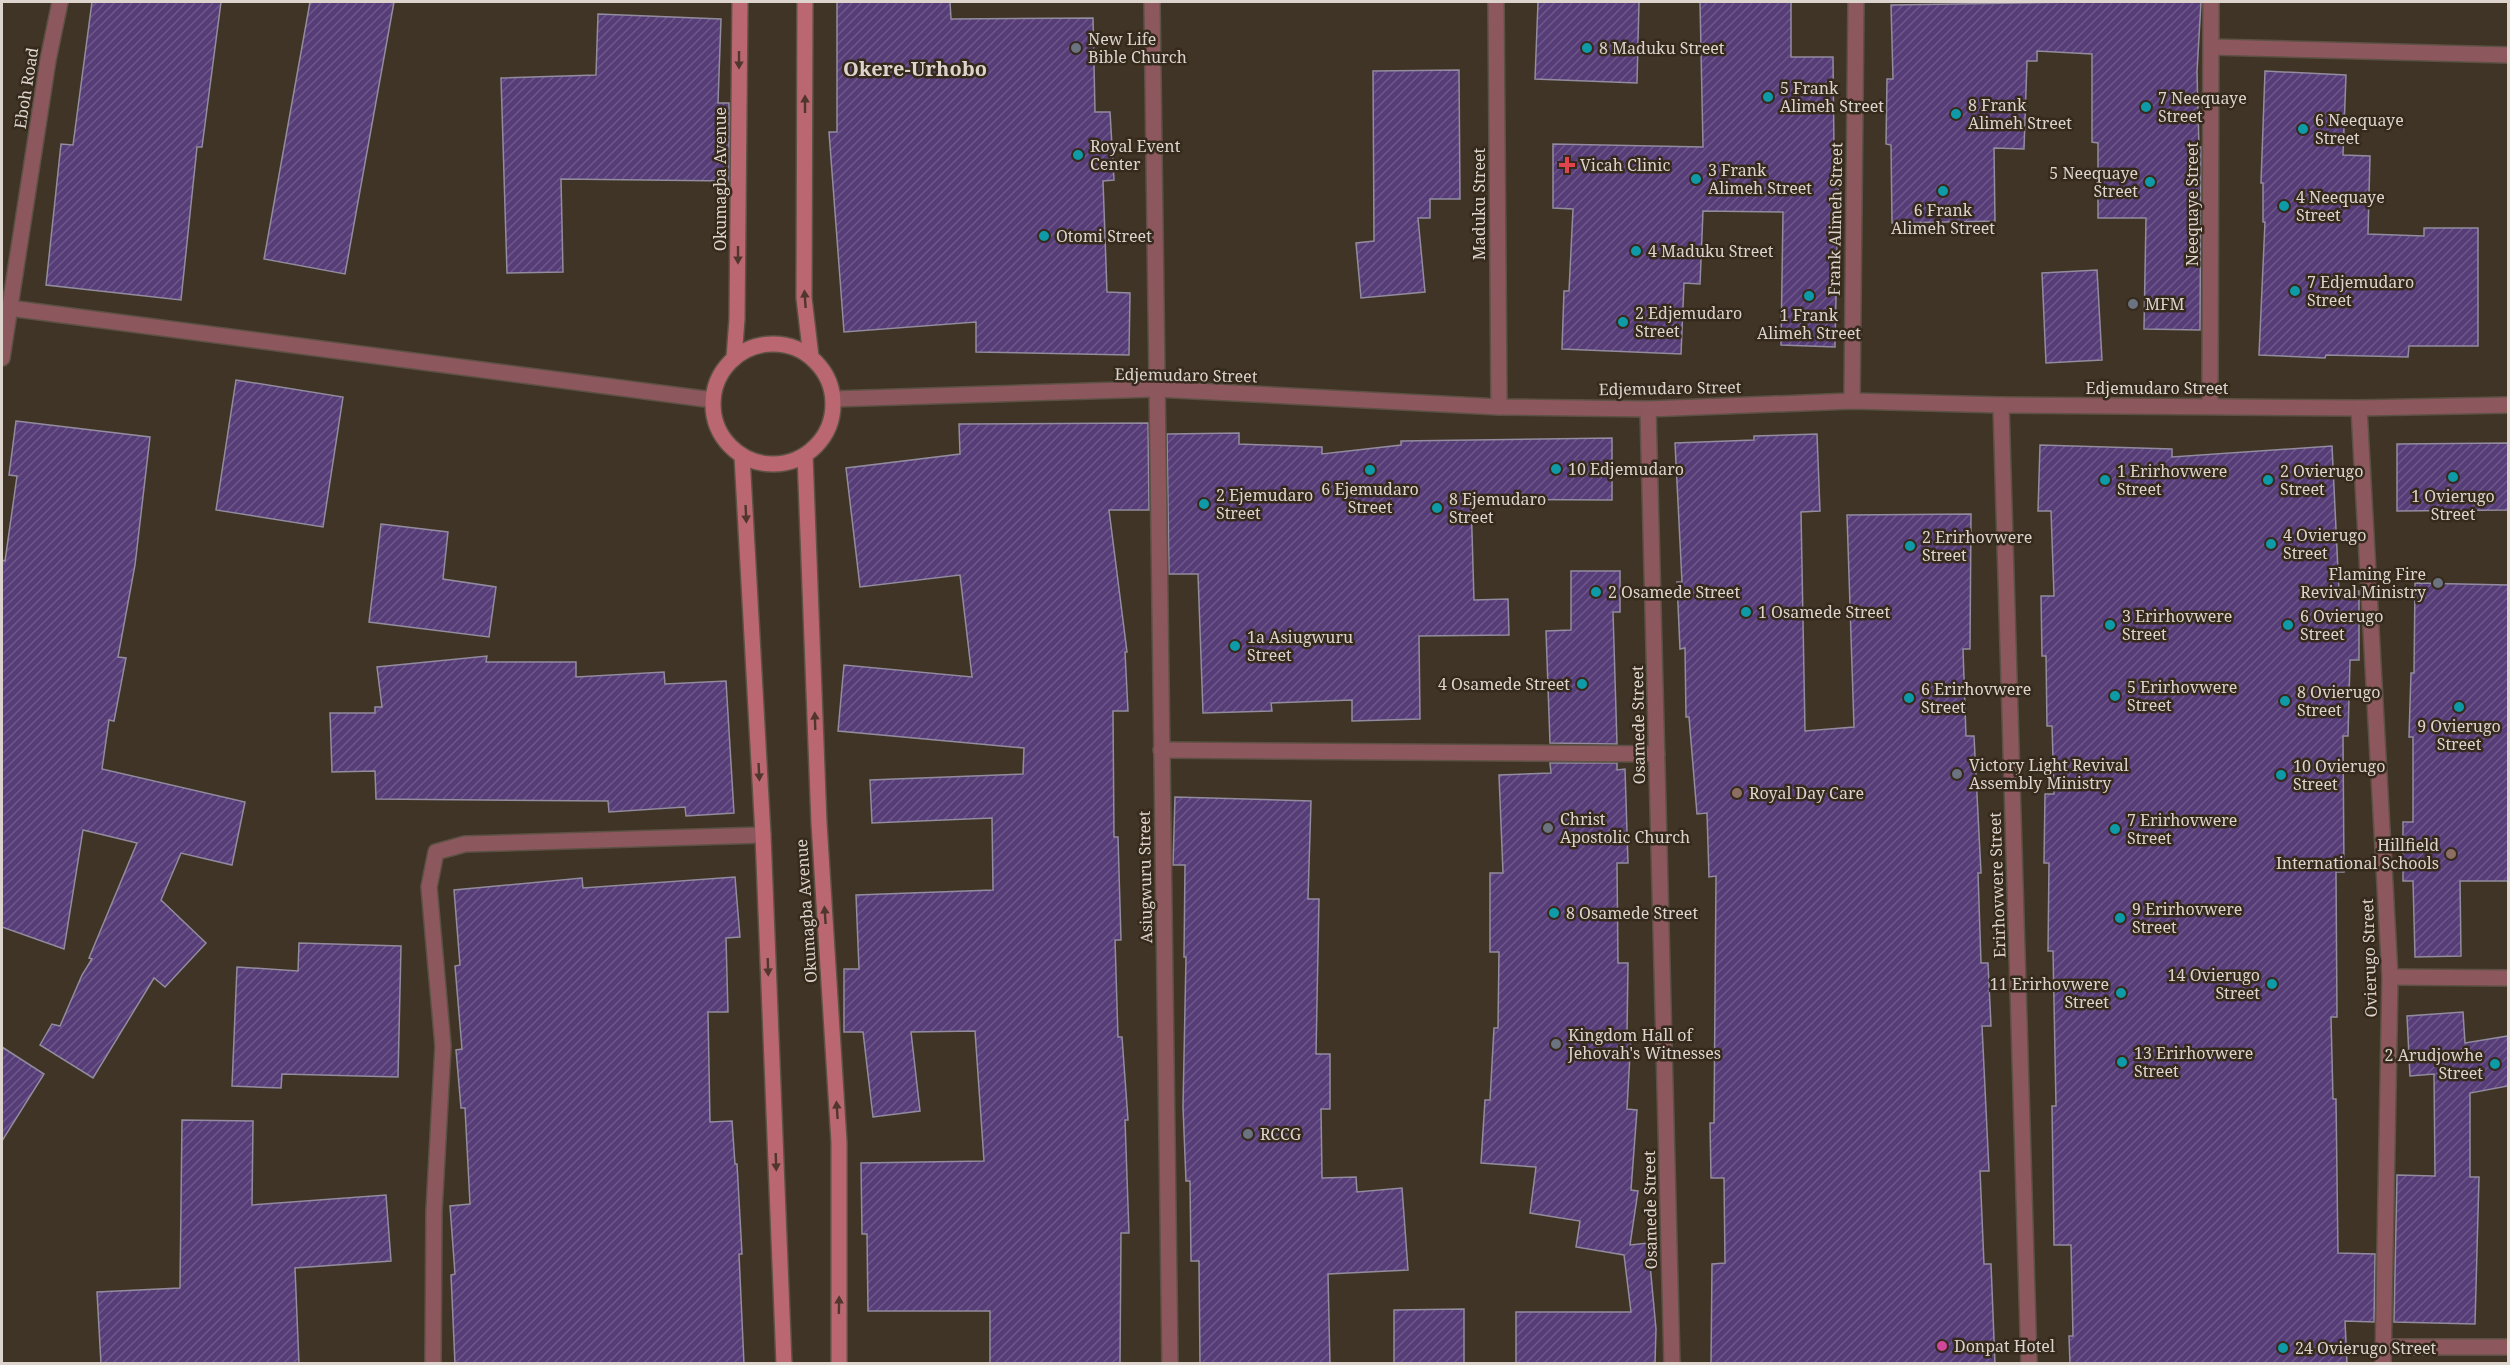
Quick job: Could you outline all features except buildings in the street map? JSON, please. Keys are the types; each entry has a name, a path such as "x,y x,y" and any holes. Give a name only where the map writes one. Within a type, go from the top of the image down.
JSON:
{"main road":[{"name":"Okumagba Avenue","path":"734,358 737,319 740,2"},
{"path":"805,2 804,298 811,357"},
{"path":"786,344 811,357 822,369 830,383 833,399 832,416 827,431 818,445 805,456 790,462 774,464 758,462 742,456 720,432 714,417 713,400 716,384 724,370 734,358 758,345 786,344"},
{"path":"742,456 763,835 784,1364"},
{"name":"Okumagba Avenue","path":"805,456 819,823 839,1142 839,1364"}],"street":[{"name":"Eboh Road","path":"2,358 48,60 60,2"},
{"path":"1152,2 1156,389"},
{"name":"Maduku Street","path":"1496,2 1499,406"},
{"name":"Frank Alimeh Street","path":"1852,401 1856,2"},
{"name":"Neequaye Street","path":"2210,406 2211,2"},
{"path":"2211,47 2508,55"},
{"path":"9,308 713,400"},
{"name":"Edjemudaro Street","path":"833,399 1156,389 1499,406 1648,409 1852,401 2001,405 2359,408 2508,405"},
{"name":"Asiugwuru Street","path":"1156,389 1170,1364"},
{"name":"Erirhovwere Street","path":"2001,405 2029,1364"},
{"name":"Ovierugo Street","path":"2359,408 2390,976 2383,1364"},
{"name":"Osamede Street","path":"1648,409 1672,1364"},
{"path":"1161,750 1657,754"},
{"path":"433,1364 434,1211 443,1046 429,888 436,852 465,844 763,835"},
{"path":"2390,976 2508,978"},
{"path":"2383,1347 2508,1347"}],"place":[{"name":"New Life Bible Church","path":"1076,48"},
{"name":"8 Maduku Street","path":"1587,48"},
{"name":"5 Frank Alimeh Street","path":"1768,97"},
{"name":"7 Neequaye Street","path":"2146,107"},
{"name":"8 Frank Alimeh Street","path":"1956,114"},
{"name":"6 Neequaye Street","path":"2303,129"},
{"name":"Royal Event Center","path":"1078,155"},
{"name":"Vicah Clinic","path":"1567,165"},
{"name":"3 Frank Alimeh Street","path":"1696,179"},
{"name":"5 Neequaye Street","path":"2150,182"},
{"name":"6 Frank Alimeh Street","path":"1943,191"},
{"name":"4 Neequaye Street","path":"2284,206"},
{"name":"Otomi Street","path":"1044,236"},
{"name":"4 Maduku Street","path":"1636,251"},
{"name":"7 Edjemudaro Street","path":"2295,291"},
{"name":"1 Frank Alimeh Street","path":"1809,296"},
{"name":"MFM","path":"2133,304"},
{"name":"2 Edjemudaro Street","path":"1623,322"},
{"name":"10 Edjemudaro","path":"1556,469"},
{"name":"6 Ejemudaro Street","path":"1370,470"},
{"name":"1 Ovierugo Street","path":"2453,477"},
{"name":"1 Erirhovwere Street","path":"2105,480"},
{"name":"2 Ovierugo Street","path":"2268,480"},
{"name":"2 Ejemudaro Street","path":"1204,504"},
{"name":"8 Ejemudaro Street","path":"1437,508"},
{"name":"4 Ovierugo Street","path":"2271,544"},
{"name":"2 Erirhovwere Street","path":"1910,546"},
{"name":"Flaming Fire Revival Ministry","path":"2438,583"},
{"name":"2 Osamede Street","path":"1596,592"},
{"name":"1 Osamede Street","path":"1746,612"},
{"name":"3 Erirhovwere Street","path":"2110,625"},
{"name":"6 Ovierugo Street","path":"2288,625"},
{"name":"1a Asiugwuru Street","path":"1235,646"},
{"name":"4 Osamede Street","path":"1582,684"},
{"name":"5 Erirhovwere Street","path":"2115,696"},
{"name":"6 Erirhovwere Street","path":"1909,698"},
{"name":"8 Ovierugo Street","path":"2285,701"},
{"name":"9 Ovierugo Street","path":"2459,707"},
{"name":"Victory Light Revival Assembly Ministry","path":"1957,774"},
{"name":"10 Ovierugo Street","path":"2281,775"},
{"name":"Royal Day Care","path":"1737,793"},
{"name":"Christ Apostolic Church","path":"1548,828"},
{"name":"7 Erirhovwere Street","path":"2115,829"},
{"name":"Hillfield International Schools","path":"2451,854"},
{"name":"8 Osamede Street","path":"1554,913"},
{"name":"9 Erirhovwere Street","path":"2120,918"},
{"name":"14 Ovierugo Street","path":"2272,984"},
{"name":"11 Erirhovwere Street","path":"2121,993"},
{"name":"Kingdom Hall of Jehovah's Witnesses","path":"1556,1044"},
{"name":"13 Erirhovwere Street","path":"2122,1062"},
{"name":"2 Arudjowhe Street","path":"2495,1064"},
{"name":"RCCG","path":"1248,1134"},
{"name":"Donpat Hotel","path":"1942,1346"},
{"name":"24 Ovierugo Street","path":"2283,1348"}],"district":[{"name":"Okere-Urhobo","path":"915,68"}]}
